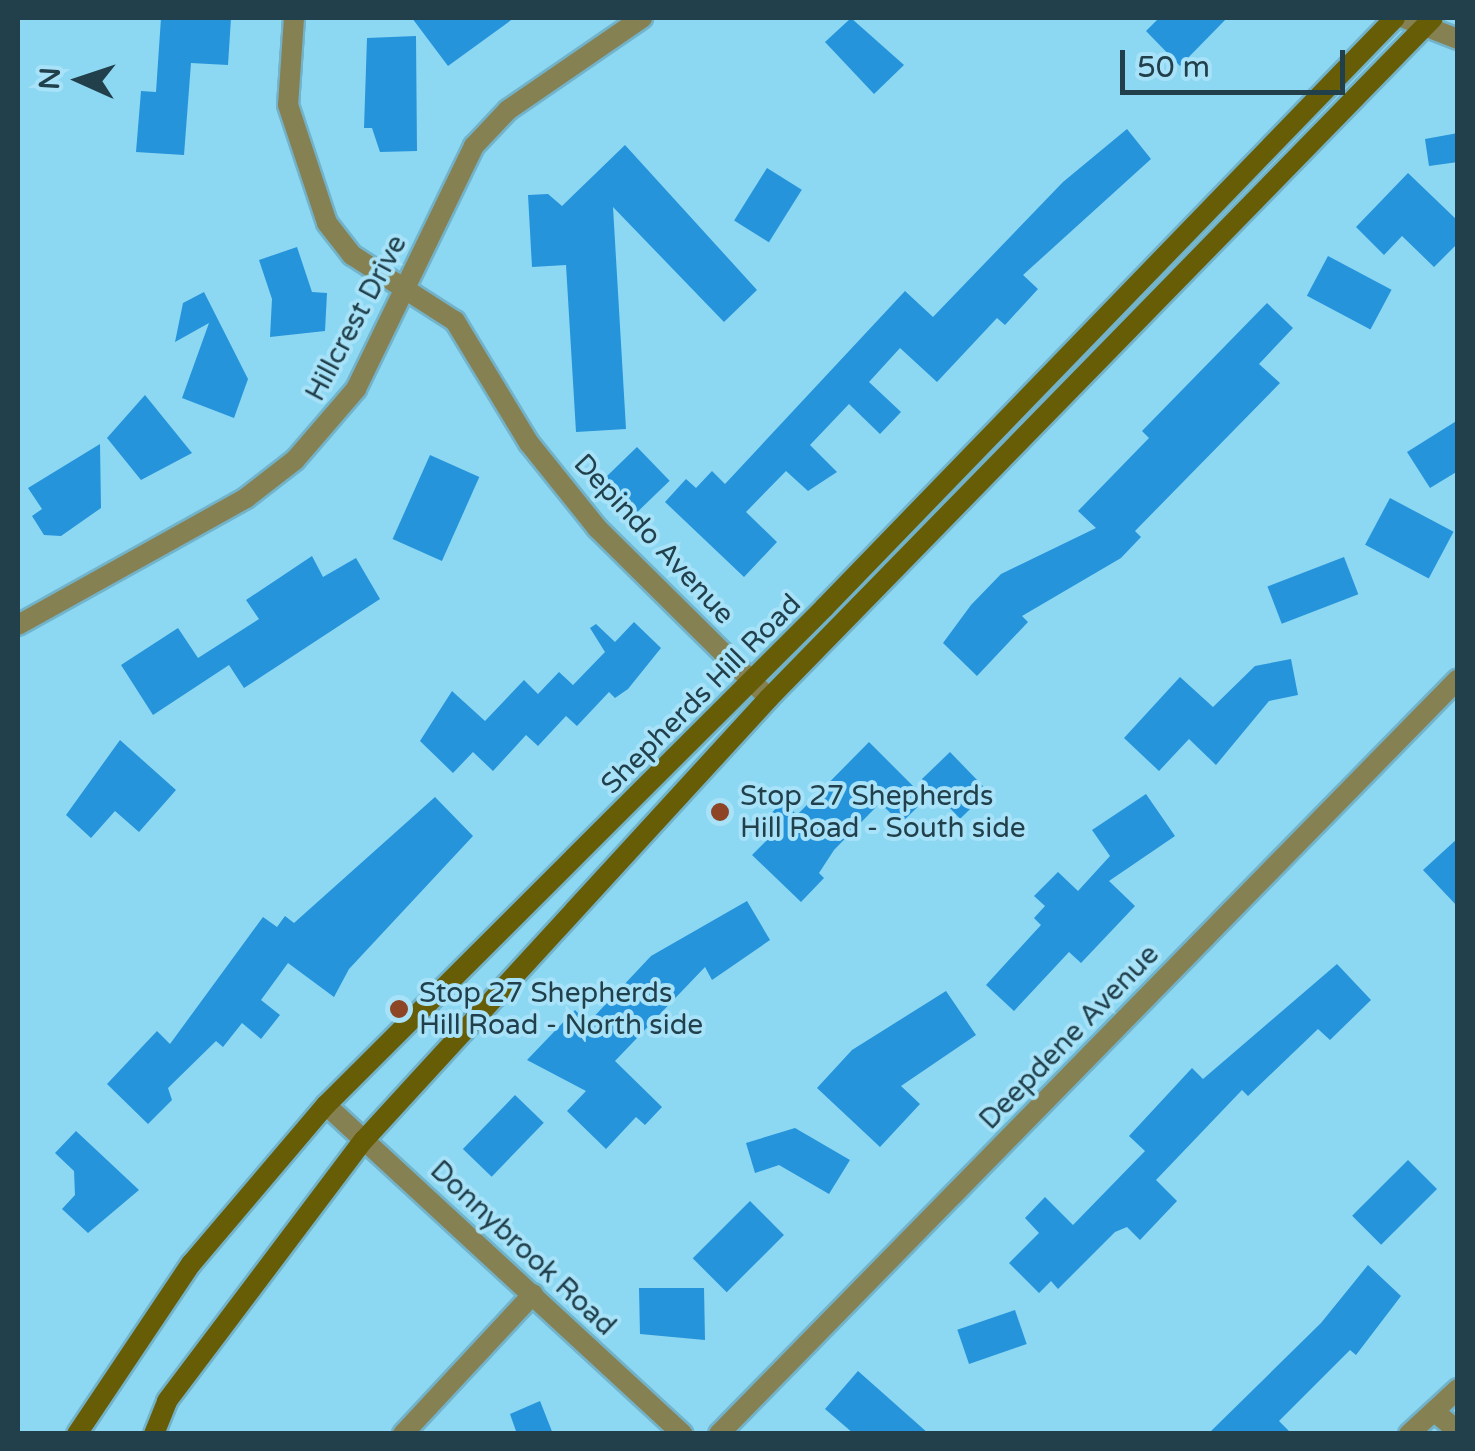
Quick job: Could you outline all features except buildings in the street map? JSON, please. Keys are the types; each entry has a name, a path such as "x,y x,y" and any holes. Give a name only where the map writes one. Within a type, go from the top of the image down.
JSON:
{"main road":[{"name":"Shepherds Hill Road","path":"77,1434 191,1264 326,1104 752,681 1394,18"},
{"name":"Shepherds Hill Road","path":"150,1434 167,1401 364,1140 769,698 1428,23"}],"street":[{"name":"Depindo Avenue","path":"294,18 288,104 304,168 327,223 352,255 404,294 454,321 529,444 598,528 769,698"},
{"name":"Hillcrest Drive","path":"18,624 246,498 295,460 356,389 474,146 508,110 642,18"},
{"path":"1404,18 1428,23 1458,39"},
{"name":"Deepdene Avenue","path":"719,1434 1458,679"},
{"name":"Donnybrook Road","path":"326,1104 682,1434"},
{"path":"403,1434 533,1294"},
{"path":"1409,1434 1458,1390"},
{"path":"1435,1412 1458,1432"}],"place":[{"name":"Stop 27 Shepherds Hill Road - South side","path":"720,812"},
{"name":"Stop 27 Shepherds Hill Road - North side","path":"399,1009"}]}
